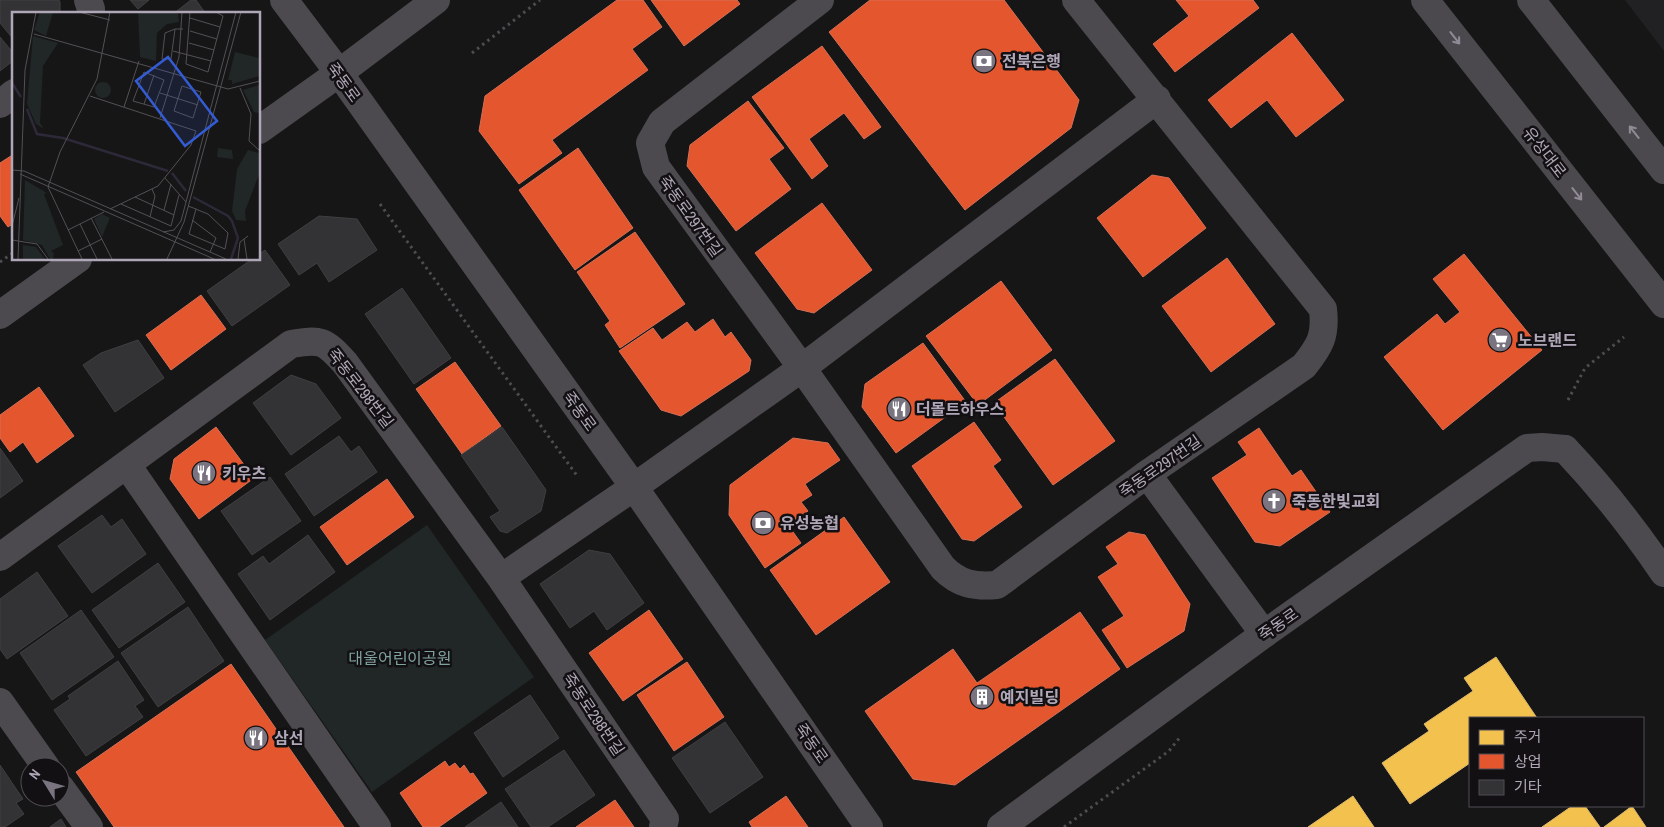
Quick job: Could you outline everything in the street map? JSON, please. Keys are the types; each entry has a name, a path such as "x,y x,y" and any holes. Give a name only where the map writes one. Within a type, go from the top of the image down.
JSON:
{"main road":[{"name":"유성대로","path":"1425,0 1664,304"},
{"path":"1531,0 1664,170"}],"street":[{"name":"죽동로","path":"284,0 339,73 634,487 869,827"},
{"path":"260,129 436,0"},
{"name":"죽동로297번길","path":"820,0 662,122 650,143 656,167 802,368 943,568 953,578 981,587 997,585 1147,474 1304,366 1318,348 1325,324 1323,309 1076,0"},
{"path":"0,104 12,95"},
{"path":"502,578 802,368 1157,99"},
{"path":"0,315 77,260"},
{"name":"죽동로298번길","path":"0,557 290,344 311,340 329,345 345,363 502,578 665,819 663,827"},
{"name":"죽동로","path":"1001,827 1264,634 1527,448 1565,449 1588,473 1664,573"},
{"path":"127,465 377,827"},
{"path":"1147,474 1264,634"},
{"path":"0,702 39,757"},
{"path":"70,800 89,827"}],"path":[{"path":"472,53 540,0"},
{"path":"380,204 578,477"},
{"path":"0,262 12,253"},
{"path":"1568,400 1585,368 1624,337"}],"shaded area":[{"path":"1625,0 1664,0 1664,51"}],"green space":[{"name":"대울어린이공원","path":"427,525 534,677 372,792 265,640"}],"building: 주거":[{"path":"1496,657 1536,717 1469,717 1469,764 1410,804 1382,763 1429,731 1424,724 1473,691 1464,678"},
{"path":"1353,796 1374,827 1308,827"},
{"path":"1571,807 1586,807 1600,827 1542,827"},
{"path":"1633,807 1646,827 1604,827"}],"building: 상업":[{"path":"617,0 643,0 662,27 632,49 648,70 552,140 562,153 519,184 479,131 485,96"},
{"path":"651,0 737,0 740,4 684,46"},
{"path":"870,0 1004,0 1079,100 1071,128 965,210 829,32"},
{"path":"1176,0 1253,0 1259,8 1175,72 1153,44 1189,16"},
{"path":"1292,33 1344,100 1296,137 1267,100 1231,128 1208,100"},
{"path":"822,46 881,127 864,139 844,113 809,139 828,166 812,179 752,97"},
{"path":"748,101 784,148 769,159 791,189 736,231 687,166 690,145"},
{"path":"578,148 633,228 575,270 519,190"},
{"path":"12,155 12,224 8,227 0,216 0,163"},
{"path":"1152,175 1169,178 1206,228 1143,277 1097,218"},
{"path":"822,203 872,270 814,313 797,309 755,253"},
{"path":"635,232 685,304 620,348 605,325 610,321 577,272"},
{"path":"1464,254 1542,350 1443,430 1384,357 1437,314 1445,324 1460,312 1433,279"},
{"path":"1227,258 1275,324 1211,372 1162,306"},
{"path":"1001,281 1052,350 978,405 926,336"},
{"path":"201,295 226,329 171,370 146,335"},
{"path":"713,319 725,337 731,332 751,360 749,371 681,416 661,410 619,351 653,328 662,340 687,322 695,332"},
{"path":"923,343 966,402 896,453 862,407 865,384"},
{"path":"1055,359 1115,441 1053,485 994,403"},
{"path":"455,362 501,426 462,454 416,389"},
{"path":"39,387 74,436 37,463 23,442 10,452 0,438 0,415"},
{"path":"974,422 1001,460 993,466 1022,507 974,541 962,539 912,466"},
{"path":"216,427 254,478 199,519 170,479 174,459"},
{"path":"1259,428 1292,476 1301,470 1330,512 1280,546 1255,542 1212,478 1247,455 1238,442"},
{"path":"793,438 828,443 840,460 805,484 812,495 801,502 808,511 788,525 801,543 765,568 729,515 730,485"},
{"path":"387,479 414,517 347,565 320,527"},
{"path":"844,517 890,582 816,635 770,570"},
{"path":"1129,532 1145,535 1190,604 1184,631 1127,668 1102,630 1124,616 1098,577 1118,564 1106,547"},
{"path":"649,610 683,659 623,701 589,653"},
{"name":"예지빌딩","path":"1080,612 1120,669 955,785 913,779 865,711 953,649 977,683"},
{"path":"687,662 724,717 674,751 637,695"},
{"path":"231,664 344,827 114,827 76,772"},
{"path":"445,761 449,767 455,763 460,769 464,765 470,774 473,773 487,793 439,827 423,827 400,793"},
{"path":"786,796 808,827 752,827 749,822"},
{"path":"615,800 634,827 576,827"}],"building: 기타":[{"path":"0,0 59,0 60,2 60,12 12,12 12,38 0,23"},
{"path":"130,0 149,0 138,9"},
{"path":"191,0 196,0 205,12 176,12"},
{"path":"0,37 12,52 12,62 0,71"},
{"path":"319,216 357,219 377,250 329,282 317,263 299,275 278,244"},
{"path":"265,250 290,285 232,326 207,291 251,260 260,260 260,253"},
{"path":"402,288 451,358 414,384 365,314"},
{"path":"138,340 164,378 115,412 83,365 101,353"},
{"path":"291,375 316,384 341,418 291,455 253,403"},
{"path":"502,427 546,490 541,511 507,533 500,531 490,517 500,511 461,455"},
{"path":"339,436 351,452 359,446 377,472 314,516 285,474"},
{"path":"0,448 23,481 0,498"},
{"path":"270,477 301,521 252,555 221,511"},
{"path":"102,515 111,527 122,519 146,554 92,593 58,546"},
{"path":"308,535 335,572 270,620 238,574 263,556 269,564"},
{"path":"589,550 610,554 644,603 607,630 594,611 570,628 540,584"},
{"path":"158,563 185,602 119,648 92,610"},
{"path":"37,572 68,616 7,659 0,649 0,599"},
{"path":"188,607 224,661 158,707 121,653"},
{"path":"81,610 114,657 52,700 20,653"},
{"path":"118,661 144,700 135,706 143,717 86,756 54,710 70,699 68,696"},
{"path":"530,695 559,738 503,777 474,733"},
{"path":"725,722 763,777 710,813 672,758"},
{"path":"564,750 595,795 548,827 531,827 505,789"},
{"path":"0,765 20,795 20,801 16,803 24,814 5,827 0,827"},
{"path":"501,802 518,827 465,827"},
{"path":"61,819 66,827 50,827"}],"place":[{"name":"전북은행","path":"984,61"},
{"name":"노브랜드","path":"1500,340"},
{"name":"더몰트하우스","path":"899,409"},
{"name":"키우츠","path":"204,473"},
{"name":"죽동한빛교회","path":"1274,501"},
{"name":"유성농협","path":"763,523"},
{"name":"예지빌딩","path":"982,697"},
{"name":"삼선","path":"256,738"}]}
